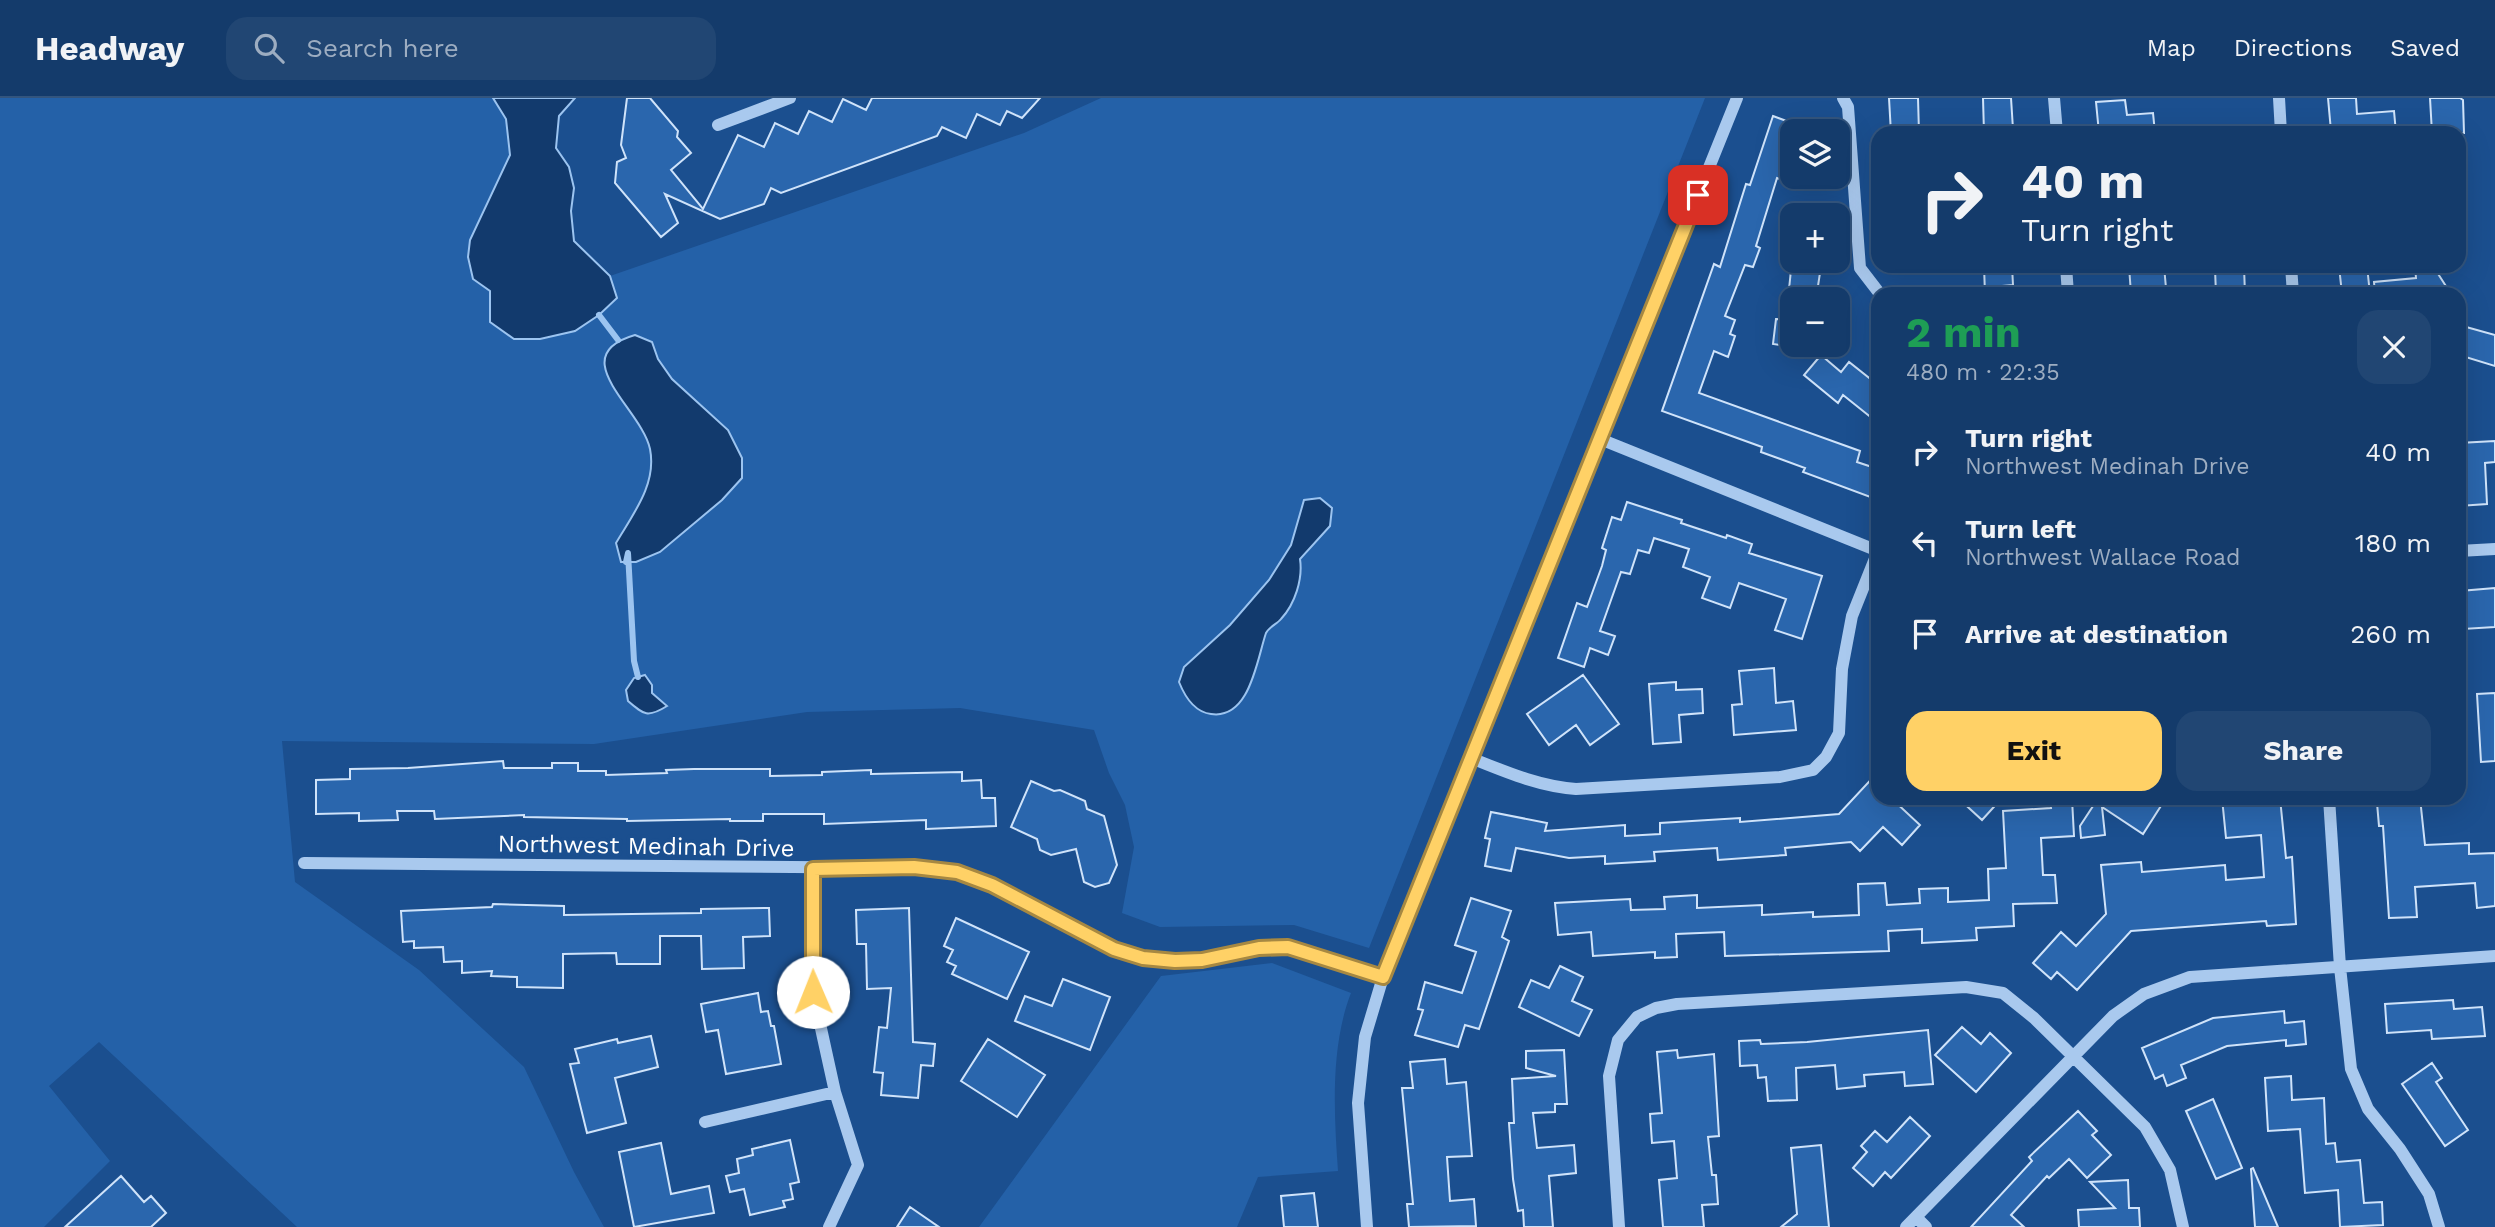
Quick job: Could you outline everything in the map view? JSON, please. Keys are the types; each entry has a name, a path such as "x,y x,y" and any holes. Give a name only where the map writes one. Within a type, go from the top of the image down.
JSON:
{"street":[{"path":"718,125 790,98"},
{"path":"1367,1227 1358,1104 1365,1037 1383,977 1737,98"},
{"path":"1843,98 1848,107 1860,268 1875,287"},
{"path":"2054,98 2056,126"},
{"path":"2279,98 2281,126"},
{"path":"1600,439 1871,548"},
{"path":"2466,551 2495,549"},
{"path":"1471,758 1529,781 1576,789 1780,777 1813,770 1826,757 1839,733 1842,669 1852,616 1871,568"},
{"path":"2329,805 2340,967 2351,1069 2368,1109 2400,1149 2429,1194 2439,1227"},
{"name":"Northwest Medinah Drive","path":"304,863 813,869 914,867 957,872 992,885 1114,949 1143,958 1202,960 1259,948 1288,947 1383,977"},
{"path":"813,869 813,992 835,1092 858,1165 829,1227"},
{"path":"1906,1227 2113,1016 2144,994 2190,977 2495,956"},
{"path":"1619,1227 1609,1076 1618,1040 1637,1017 1656,1008 1677,1004 1966,987 2003,993 2034,1018 2145,1126 2170,1170 2183,1227"},
{"path":"705,1122 835,1092"},
{"path":"1916,1217 1926,1227"}],"shaded area":[{"path":"0,98 575,98 559,116 556,148 569,167 574,188 571,211 574,241 610,276 1024,133 1101,98 1705,98 1369,948 1294,925 1160,927 1122,913 1134,847 1125,805 1109,773 1094,730 960,708 807,712 594,744 282,741 295,882 419,970 524,1067 574,1172 604,1227 297,1227 99,1042 49,1086 110,1161 44,1227 0,1227"},
{"path":"493,98 575,98 559,116 556,148 569,167 574,188 571,211 574,241 610,276 617,298 599,315 575,331 540,339 514,339 490,322 490,291 473,279 468,257 470,240 510,155 506,119"},
{"path":"635,335 652,342 658,359 672,379 728,430 742,458 742,478 722,500 660,552 636,562 621,562 616,543 647,486 650,449 644,433 612,385 606,370 605,356 614,344"},
{"path":"1320,498 1332,508 1330,526 1300,559 1299,583 1294,599 1286,613 1266,633 1250,685 1235,708 1224,713 1205,713 1187,698 1179,682 1184,667 1230,625 1269,580 1291,545 1304,500"},
{"path":"645,675 652,685 652,693 667,706 651,713 642,712 628,701 626,690 634,678"},
{"path":"1272,963 1351,993 1340,1036 1335,1081 1338,1171 1258,1177 1237,1227 979,1227 1161,976"}],"building":[{"path":"627,98 650,98 678,131 677,137 691,153 671,170 703,209 738,135 764,147 775,123 798,134 809,111 832,122 843,99 866,110 872,98 1040,98 1022,118 1007,111 1000,125 977,114 966,138 942,127 937,136 781,193 771,188 764,204 720,219 665,194 678,223 661,237 615,183 617,162 626,158 621,145"},
{"path":"1889,98 1918,98 1919,126 1891,126"},
{"path":"1983,98 2011,98 2013,126 1984,126"},
{"path":"2328,98 2356,98 2357,114 2394,111 2395,126 2331,126"},
{"path":"2430,98 2463,100 2464,126 2432,126"},
{"path":"2125,100 2127,115 2153,113 2154,126 2098,126 2096,102"},
{"path":"1773,116 1781,119 1780,179 1777,178 1756,246 1760,248 1753,267 1745,265 1725,316 1735,320 1730,334 1735,336 1728,357 1714,351 1699,393 1860,451 1857,462 1871,467 1871,497 1803,472 1805,468 1761,452 1762,447 1662,411 1714,264 1720,267 1746,184 1750,185"},
{"path":"1791,273 1820,273 1818,287 1789,287"},
{"path":"1984,273 2012,273 2013,285 1985,287"},
{"path":"2130,273 2165,273 2166,287 2130,287"},
{"path":"2215,273 2244,273 2245,287 2216,287"},
{"path":"2340,273 2368,273 2369,287 2341,287"},
{"path":"2416,273 2438,273 2446,287 2374,287 2374,282 2416,278"},
{"path":"1776,319 1780,319 1780,345 1773,344"},
{"path":"2466,327 2495,335 2495,366 2466,357"},
{"path":"1819,357 1823,357 1841,372 1849,362 1871,379 1871,417 1843,395 1838,403 1804,375"},
{"path":"2495,441 2495,462 2485,463 2487,504 2466,506 2466,443"},
{"path":"1627,502 1682,520 1681,523 1752,544 1749,553 1822,576 1802,639 1775,630 1786,599 1739,583 1730,608 1702,598 1710,577 1683,567 1689,549 1654,538 1649,553 1638,550 1630,574 1621,572 1600,631 1615,636 1608,655 1590,648 1584,667 1558,658 1577,603 1587,607 1602,566 1606,550 1602,548 1612,517 1621,520"},
{"path":"2495,588 2495,627 2466,629 2466,590"},
{"path":"1774,668 1776,703 1793,701 1796,730 1734,735 1732,705 1742,704 1739,671"},
{"path":"1583,675 1619,724 1590,745 1576,725 1549,745 1527,714"},
{"path":"1676,682 1676,690 1702,689 1703,713 1679,715 1681,742 1653,744 1649,684"},
{"path":"2495,693 2495,761 2481,762 2477,694"},
{"path":"503,761 504,768 552,768 552,763 578,763 578,771 606,771 606,775 667,773 666,770 694,769 770,769 770,776 871,770 871,774 962,772 962,781 981,780 982,798 995,798 996,826 926,829 926,820 824,824 824,814 763,814 763,821 627,821 524,815 435,819 434,811 397,811 398,820 359,821 359,813 316,814 316,780 350,779 350,769"},
{"path":"1871,780 1871,805 1899,805 1920,825 1902,845 1883,827 1860,851 1851,842 1785,848 1786,855 1718,860 1717,848 1654,852 1655,861 1605,864 1605,856 1569,858 1516,848 1511,871 1485,866 1490,839 1485,838 1491,812 1547,823 1545,831 1625,825 1625,836 1660,834 1660,823 1740,818 1740,822 1839,814"},
{"path":"1031,781 1085,801 1087,809 1104,816 1117,865 1109,883 1095,887 1084,882 1076,849 1051,855 1040,850 1037,839 1011,827"},
{"path":"1966,805 1996,805 1982,820"},
{"path":"2051,805 2072,805 2074,836 2041,838 2043,875 2055,875 2057,903 2013,904 2014,926 1976,928 1977,940 1922,943 1922,929 1888,931 1889,951 1725,956 1724,932 1676,934 1677,957 1655,958 1655,952 1593,956 1591,932 1558,935 1555,903 1630,899 1631,910 1665,909 1664,897 1697,895 1697,908 1762,905 1762,915 1813,912 1813,917 1859,915 1858,884 1885,883 1887,905 1920,903 1919,889 1948,888 1948,902 1989,900 1988,869 2006,868 2003,811 2051,808"},
{"path":"2094,805 2162,805 2143,834 2102,807 2105,835 2081,838 2080,826"},
{"path":"2223,805 2281,805 2286,858 2292,857 2296,924 2267,926 2266,921 2131,931 2077,990 2057,972 2051,979 2033,963 2061,932 2076,946 2106,914 2101,865 2141,862 2142,872 2225,865 2226,880 2264,877 2261,835 2226,838"},
{"path":"2377,805 2421,805 2425,845 2469,843 2469,854 2495,853 2495,906 2477,908 2475,883 2415,887 2417,917 2389,918 2383,826 2379,826"},
{"path":"1471,898 1511,911 1502,937 1509,941 1479,1029 1465,1025 1458,1047 1415,1035 1423,1010 1418,1009 1425,982 1462,993 1476,952 1455,945"},
{"path":"493,904 564,906 564,915 701,913 701,909 769,908 770,936 743,937 744,968 702,969 701,936 660,936 660,964 617,964 616,953 563,954 563,988 517,987 517,977 491,976 492,971 462,973 462,961 444,962 443,947 414,948 414,941 403,942 401,911 492,907"},
{"path":"909,908 913,1042 935,1044 933,1066 921,1065 918,1098 881,1095 883,1073 874,1072 879,1027 887,1028 891,988 867,989 866,944 857,944 856,910"},
{"path":"956,918 1029,952 1007,999 952,974 956,966 947,962 953,950 944,946"},
{"path":"1560,966 1583,977 1572,1001 1592,1010 1579,1036 1519,1007 1531,980 1549,988"},
{"path":"1063,979 1110,997 1090,1050 1015,1021 1025,996 1052,1006"},
{"path":"758,993 761,1012 768,1011 771,1026 774,1026 781,1064 726,1074 718,1030 706,1032 701,1004"},
{"path":"2453,1000 2454,1009 2482,1007 2485,1036 2432,1039 2431,1030 2387,1033 2385,1004"},
{"path":"2284,1011 2285,1023 2304,1021 2306,1044 2286,1046 2286,1040 2227,1046 2181,1065 2186,1078 2167,1086 2163,1075 2155,1079 2142,1048 2213,1018"},
{"path":"1962,1027 1981,1044 1990,1033 2011,1053 1976,1092 1935,1055"},
{"path":"1928,1030 1933,1084 1905,1086 1904,1072 1864,1075 1865,1086 1837,1089 1835,1065 1796,1068 1797,1100 1768,1101 1766,1077 1758,1078 1757,1065 1740,1066 1739,1041 1760,1040 1761,1044 1807,1042"},
{"path":"651,1036 658,1067 615,1078 626,1123 587,1133 570,1064 579,1063 575,1049 617,1039 618,1043"},
{"path":"988,1039 1045,1075 1017,1117 961,1081"},
{"path":"1564,1050 1567,1104 1555,1104 1555,1112 1533,1113 1537,1148 1574,1145 1576,1173 1549,1176 1553,1227 1524,1227 1523,1210 1518,1211 1513,1179 1509,1123 1514,1123 1512,1079 1556,1076 1526,1068 1526,1051"},
{"path":"1677,1050 1678,1058 1714,1054 1719,1136 1708,1137 1712,1175 1716,1175 1718,1204 1702,1205 1704,1227 1663,1227 1659,1180 1677,1178 1674,1141 1652,1143 1650,1114 1662,1113 1657,1052"},
{"path":"1445,1059 1447,1084 1466,1082 1472,1156 1447,1157 1450,1201 1474,1199 1476,1226 1409,1227 1407,1204 1413,1204 1402,1088 1413,1088 1410,1062"},
{"path":"2432,1063 2442,1078 2436,1082 2468,1130 2445,1146 2402,1084"},
{"path":"2291,1076 2292,1100 2324,1098 2326,1144 2335,1143 2337,1162 2360,1160 2364,1203 2382,1202 2383,1225 2340,1227 2338,1190 2305,1193 2300,1129 2268,1131 2265,1078"},
{"path":"2213,1099 2242,1168 2216,1179 2186,1111"},
{"path":"2078,1111 2097,1131 2092,1135 2111,1155 2087,1178 2069,1159 2049,1178 2047,1176 2011,1215 2024,1227 1971,1227 2032,1161 2029,1157"},
{"path":"1910,1117 1930,1136 1891,1178 1885,1172 1873,1186 1853,1168 1867,1152 1861,1146 1875,1131 1887,1142"},
{"path":"790,1140 799,1182 790,1184 793,1199 783,1201 785,1207 750,1215 744,1189 730,1192 726,1176 739,1173 737,1159 753,1155 752,1149"},
{"path":"661,1143 671,1194 709,1186 714,1213 634,1227 619,1152"},
{"path":"1821,1145 1829,1227 1781,1227 1797,1214 1791,1148"},
{"path":"2253,1168 2278,1227 2255,1227"},
{"path":"121,1176 144,1202 151,1196 166,1213 151,1227 65,1227"},
{"path":"2128,1180 2129,1208 2139,1208 2140,1227 2079,1227 2078,1210 2115,1208 2090,1182"},
{"path":"1314,1193 1318,1227 1284,1227 1281,1196"},
{"path":"910,1207 939,1227 897,1227"}],"waterway":[{"path":"599,315 618,340"},
{"path":"626,562 628,553 634,661 638,677"}],"route":[{"path":"813,992 813,869 914,867 957,872 992,885 1114,949 1143,958 1202,960 1259,948 1288,947 1383,977 1698,195"}]}
